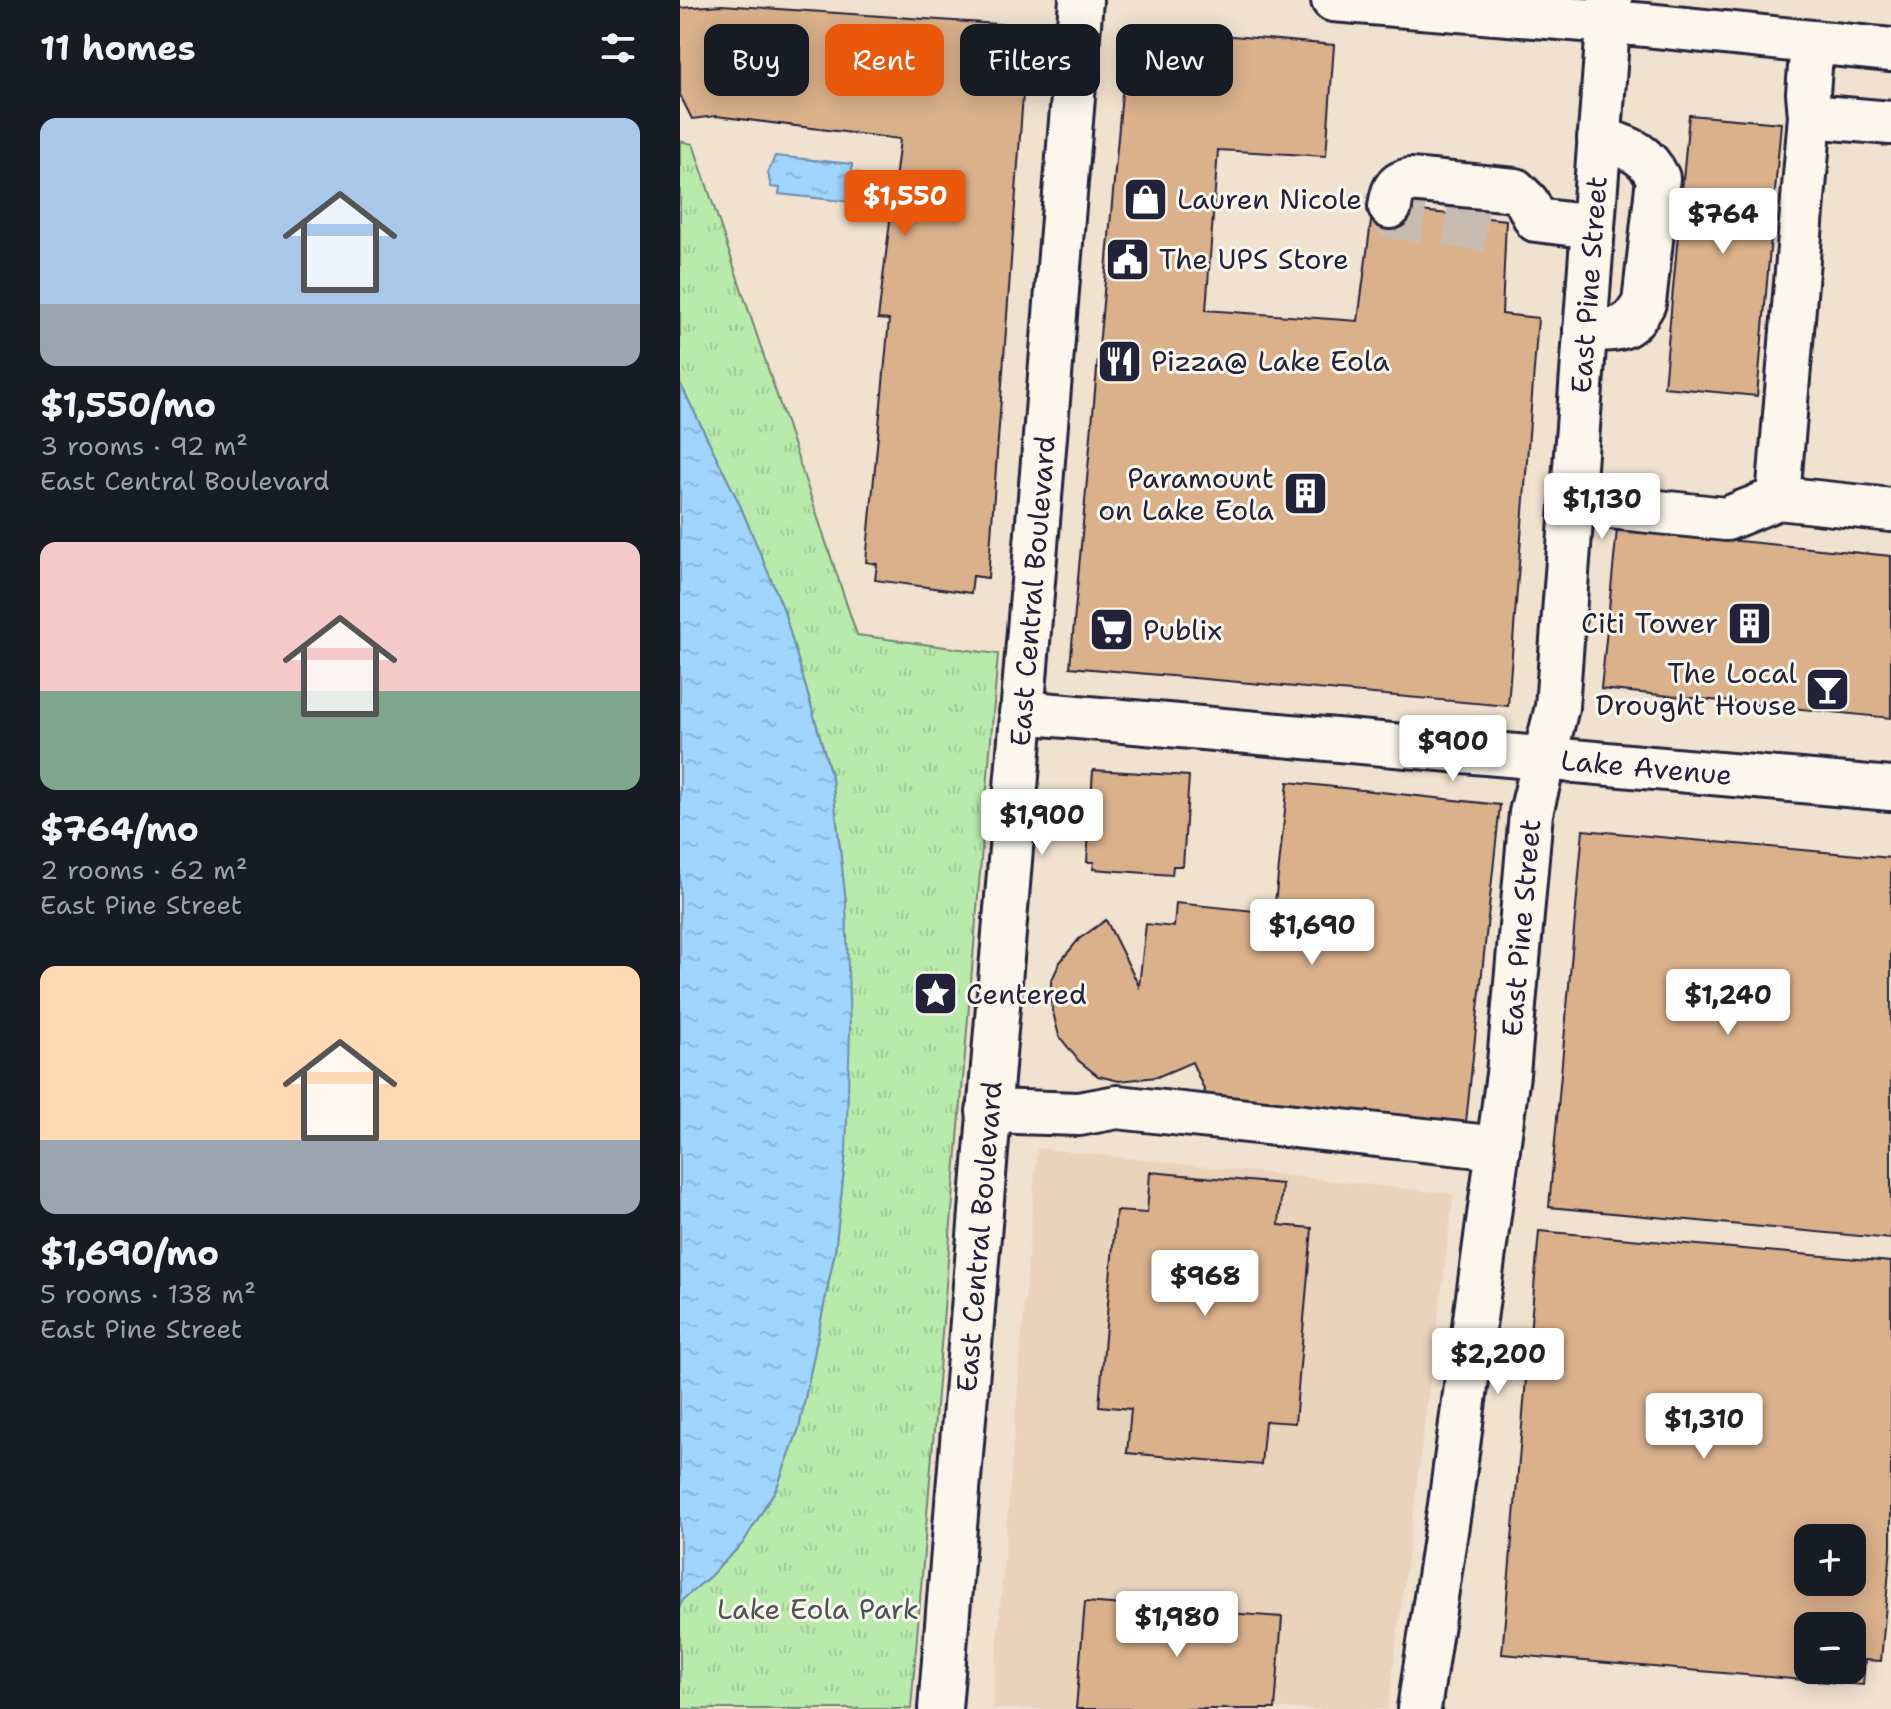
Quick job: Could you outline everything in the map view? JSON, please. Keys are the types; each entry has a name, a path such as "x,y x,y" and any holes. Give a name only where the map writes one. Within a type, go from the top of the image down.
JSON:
{"street":[{"name":"East Central Boulevard","path":"940,1709 1081,0"},
{"path":"1333,0 1609,11 1812,42 1891,50"},
{"name":"East Pine Street","path":"1419,1709 1454,1477 1508,1074 1531,813 1557,707 1609,11"},
{"path":"1778,498 1810,116 1808,93 1812,42"},
{"path":"1810,116 1891,123"},
{"path":"1585,330 1621,329 1635,321 1644,303 1658,178 1650,162 1636,152 1599,138"},
{"path":"1390,207 1394,188 1400,182 1410,180 1515,190 1527,202 1521,227 1593,227"},
{"path":"1572,503 1726,519 1778,498 1874,508"},
{"name":"Lake Avenue","path":"1021,712 1891,789"},
{"path":"988,1111 1079,1114 1117,1107 1498,1148"}],"shaded area":[{"path":"1037,1148 1454,1194 1388,1709 992,1709"}],"green space":[{"name":"Lake Eola Park","path":"680,141 693,144 857,635 998,654 911,1709 680,1709 680,1606 683,1599 743,1543 777,1487 799,1428 835,1251 846,1152 846,903 832,778 783,608 739,503 680,383"}],"water":[{"path":"775,156 852,164 852,172 860,173 865,184 858,196 851,196 851,202 779,194 780,188 771,187 768,173"},
{"path":"680,383 739,503 783,608 832,779 846,903 850,1030 846,1152 835,1251 799,1428 777,1487 743,1543 683,1599 680,1606"}],"building":[{"path":"722,5 999,24 960,24 960,96 1023,96 988,578 973,576 971,593 875,580 877,564 866,562 889,320 878,319 900,139 716,116 692,119 680,95 680,8"},
{"name":"Paramount on Lake Eola","path":"1233,36 1334,45 1326,156 1218,150 1206,310 1358,321 1373,206 1506,220 1502,314 1538,318 1508,706 1070,667 1122,96 1233,96"},
{"path":"1689,115 1781,123 1757,396 1664,387"},
{"name":"Citi Tower","path":"1617,529 1891,556 1891,718 1601,689"},
{"path":"1093,770 1189,776 1183,866 1173,866 1172,875 1093,869 1094,862 1087,862"},
{"path":"1288,782 1500,805 1466,1122 1206,1094 1192,1062 1157,1077 1119,1081 1098,1076 1079,1061 1059,1036 1051,1004 1051,982 1060,962 1079,939 1106,920 1139,986 1146,924 1174,927 1176,903 1274,913"},
{"path":"1583,830 1891,858 1891,1239 1549,1207"},
{"path":"1150,1172 1282,1184 1279,1225 1312,1228 1295,1423 1265,1421 1261,1465 1127,1453 1131,1409 1099,1406 1116,1211 1147,1213"},
{"path":"1539,1231 1891,1262 1891,1547 1881,1661 1866,1660 1866,1612 1794,1612 1794,1679 1502,1654"},
{"path":"1085,1602 1282,1617 1275,1709 1076,1709"}],"tunnel":[{"path":"1390,207 1394,218 1506,233"}],"place":[{"name":"Lauren Nicole","path":"1146,199"},
{"name":"The UPS Store","path":"1128,259"},
{"name":"Pizza@ Lake Eola","path":"1120,361"},
{"name":"Paramount on Lake Eola","path":"1305,494"},
{"name":"Citi Tower","path":"1749,623"},
{"name":"Publix","path":"1112,630"},
{"name":"The Local Drought House","path":"1828,689"},
{"name":"Centered","path":"935,994"}]}
